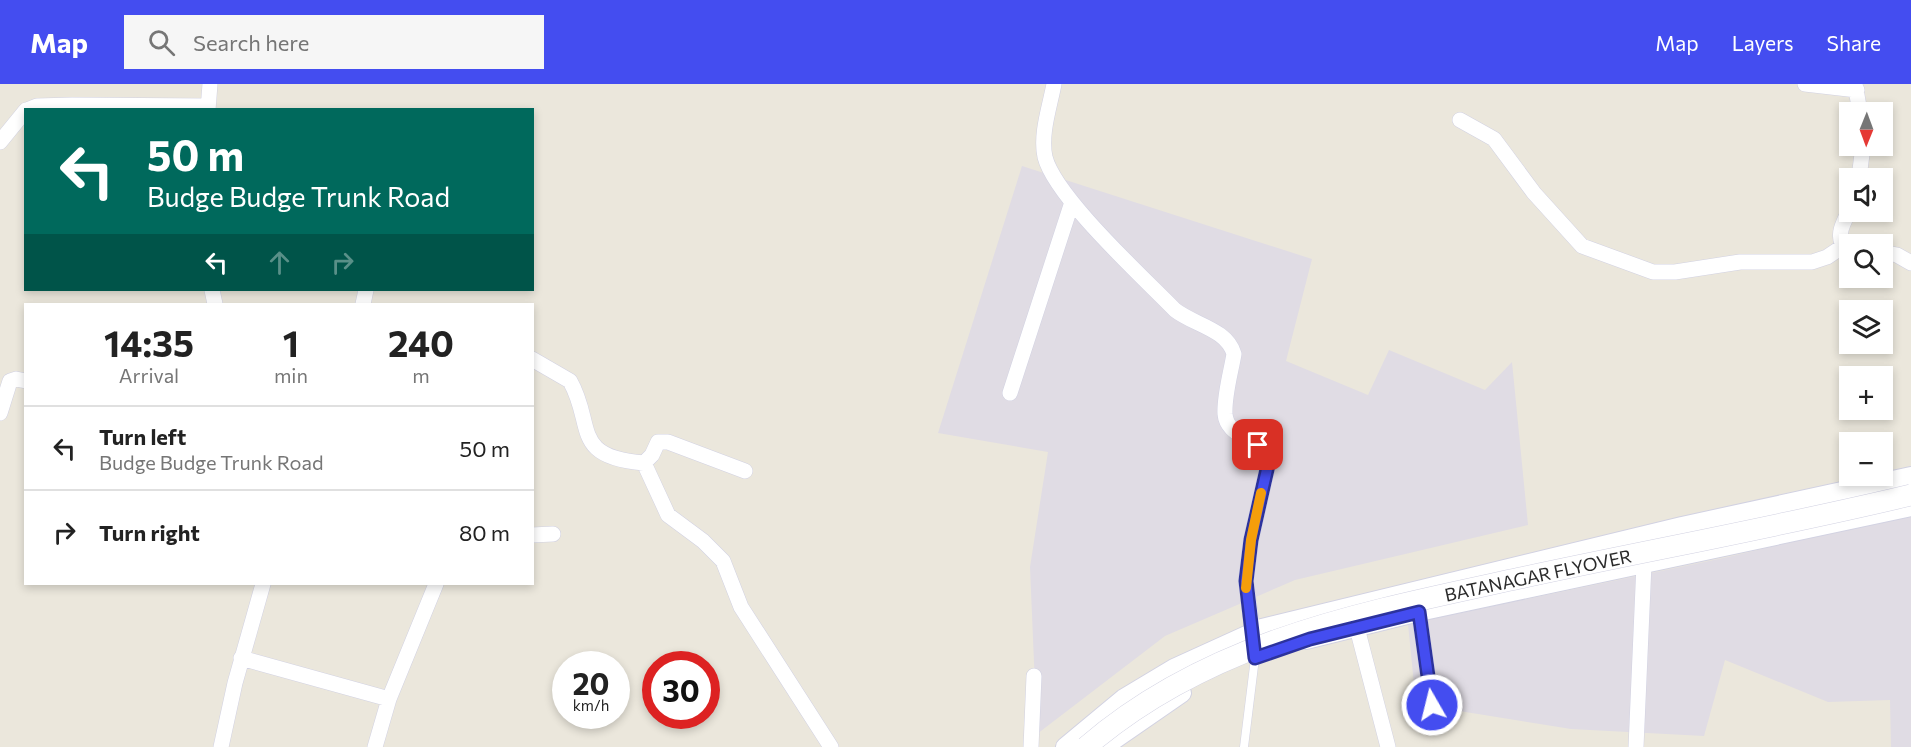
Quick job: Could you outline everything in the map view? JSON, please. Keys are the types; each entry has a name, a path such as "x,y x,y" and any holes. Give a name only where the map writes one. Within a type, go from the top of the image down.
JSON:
{"main road":[{"name":"BATANAGAR FLYOVER","path":"1086,747 1151,698 1200,670 1257,646 1331,622 1420,600 1911,495"}],"street":[{"path":"32,108 72,105 208,108 210,84"},
{"path":"1054,84 1044,141 1046,158 1072,202 1186,320 1222,335 1232,344 1234,354 1225,414 1228,424 1236,432 1258,445 1266,454 1268,465 1251,540 1246,581 1247,606 1253,632 1255,658"},
{"path":"1805,84 1856,87 1858,102"},
{"path":"0,142 24,112"},
{"path":"1460,120 1494,139 1534,193 1582,246 1653,272 1675,272 1740,261 1812,262 1839,250"},
{"path":"1010,393 1072,202"},
{"path":"1893,254 1911,263"},
{"path":"534,360 570,381 585,431 596,447 607,453 644,463"},
{"path":"0,413 10,381 16,379 24,381"},
{"path":"644,463 662,441 745,471"},
{"path":"644,463 668,515 703,541 723,561 741,607 831,747"},
{"path":"1065,747 1124,698 1174,668 1253,632 1298,617 1911,475"},
{"path":"1104,747 1194,686 1255,658 1310,639 1419,612 1911,507"},
{"path":"534,535 553,534"},
{"path":"1636,747 1644,564"},
{"path":"222,747 241,658 263,585"},
{"path":"375,747 389,699 436,585"},
{"path":"1419,612 1432,705"},
{"path":"1357,628 1388,747"},
{"path":"241,658 389,699"},
{"path":"1031,747 1034,676"}],"lane":[{"path":"1244,747 1255,658"}],"shaded area":[{"path":"1022,166 1312,259 1286,361 1368,395 1389,350 1485,390 1512,362 1528,525 1295,580 1165,636 1037,734 1030,567 1048,452 938,433"},
{"path":"1911,514 1911,747 1891,747 1890,700 1828,702 1725,660 1704,736 1571,729 1416,704 1408,624 1728,557"}],"slow traffic":[{"path":"1246,588 1251,540 1261,493"}],"route":[{"path":"1258,445 1266,454 1268,465 1251,540 1246,581 1247,606 1253,632 1255,658 1310,639 1419,612 1432,705"}]}
